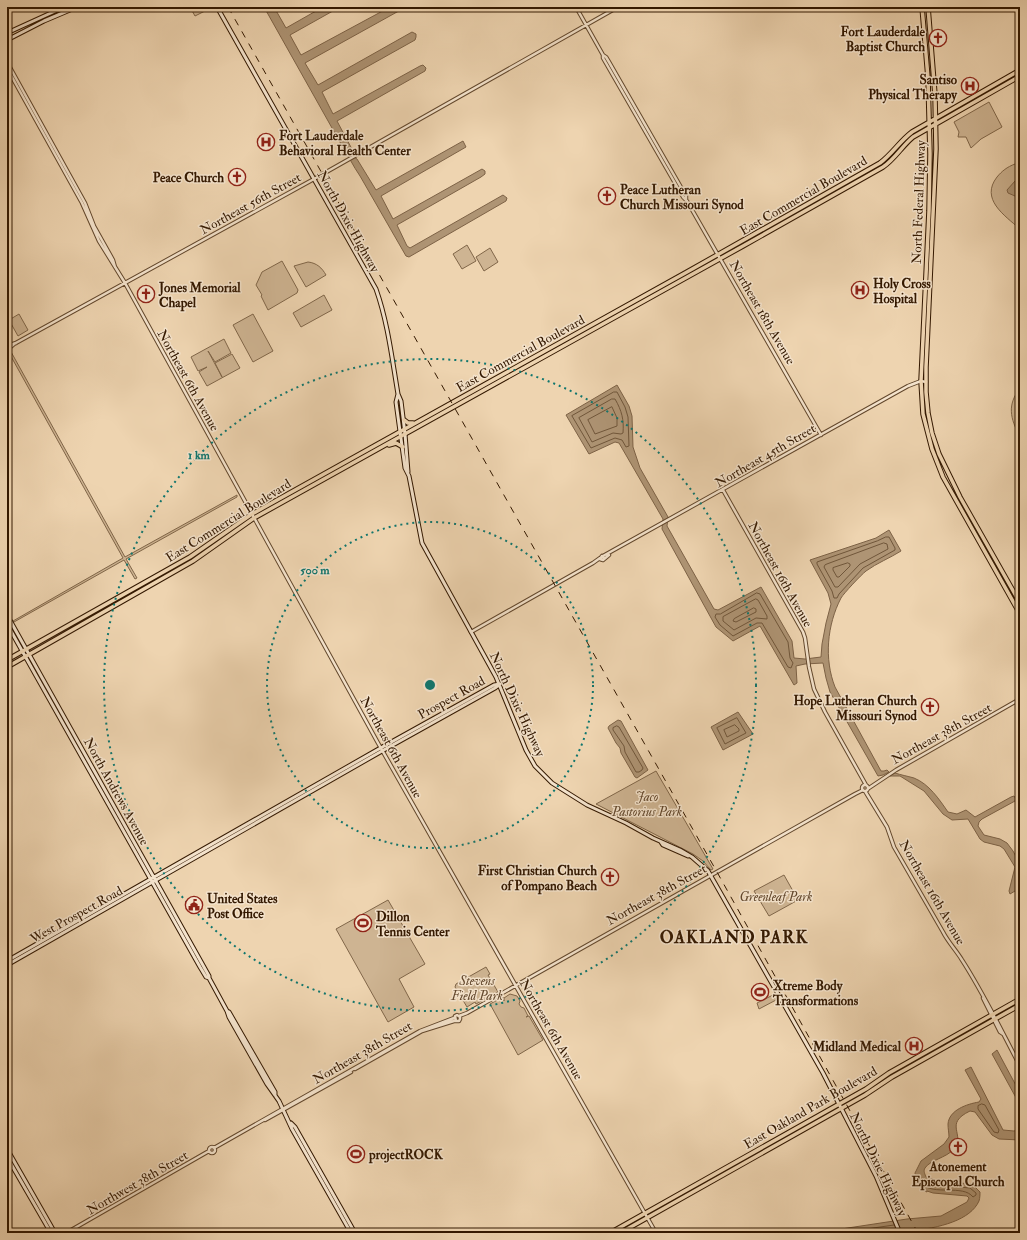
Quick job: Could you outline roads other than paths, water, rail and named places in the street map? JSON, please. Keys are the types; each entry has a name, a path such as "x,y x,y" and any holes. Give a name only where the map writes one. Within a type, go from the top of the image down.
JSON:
{"highway":[{"path":"7,1227 8,1233"}],"main road":[{"path":"7,33 64,7"},
{"path":"7,40 44,21 77,7"},
{"name":"North Dixie Highway","path":"217,7 376,289 382,305 398,394 401,401 404,420 401,436 405,468 408,472"},
{"name":"North Federal Highway","path":"922,7 928,69 930,122 929,211 921,380 923,414 932,450 945,481 1020,614"},
{"name":"North Federal Highway","path":"928,7 936,109 934,217 926,382 928,413 936,447 946,470 1020,603"},
{"name":"East Commercial Boulevard","path":"7,660 188,558 252,514 880,163 894,151 909,134 1020,70"},
{"name":"East Commercial Boulevard","path":"7,668 84,622 193,561 254,518 887,164 909,140 1020,76"},
{"path":"987,94 990,87"},
{"path":"936,109 943,114"},
{"path":"922,132 926,133 930,138"},
{"path":"929,211 934,217"},
{"path":"789,220 790,216 794,212"},
{"path":"928,239 932,250"},
{"path":"927,249 932,260"},
{"path":"550,353 553,346"},
{"path":"922,348 927,355"},
{"path":"543,357 546,350"},
{"path":"488,388 498,380 500,375"},
{"name":"North Dixie Highway","path":"398,394 396,402 403,429 406,434 408,472 422,543 500,684 526,750 535,766 552,783 587,805 680,850 703,866 710,875 777,992 841,1108 876,1176 900,1233"},
{"path":"404,420 408,423 414,423"},
{"path":"386,445 396,442 403,446"},
{"path":"355,462 356,459 365,451"},
{"path":"338,471 340,468 351,462 354,457"},
{"path":"313,485 314,482 330,473 333,469"},
{"path":"290,498 308,486 311,481"},
{"path":"965,515 971,517"},
{"path":"193,561 195,557 207,548 208,545"},
{"path":"172,573 174,570 187,562 188,558"},
{"path":"995,569 1003,574"},
{"path":"143,589 145,585 160,576 162,573"},
{"path":"120,602 121,599 136,591 140,586"},
{"path":"1012,600 1020,603"},
{"path":"84,622 88,617 100,610 101,607"},
{"name":"North Andrews Avenue","path":"7,615 27,656 153,880 189,940 227,1011 260,1064 306,1154 351,1233"},
{"path":"68,632 70,628 80,622 82,618"},
{"name":"North Andrews Avenue","path":"7,624 24,650"},
{"name":"Prospect Road","path":"153,880 382,749 496,688 500,684"},
{"name":"North Andrews Avenue","path":"153,880 184,939 206,977 209,978"},
{"name":"West Prospect Road","path":"7,961 153,880"},
{"name":"West Prospect Road","path":"7,965 153,880"},
{"path":"184,939 189,940"},
{"name":"East Oakland Park Boulevard","path":"610,1233 866,1089 893,1071 1020,999"},
{"name":"East Oakland Park Boulevard","path":"620,1233 865,1095 892,1077 1020,1005"},
{"path":"932,1049 932,1055"},
{"path":"892,1077 893,1071"},
{"path":"865,1095 866,1089"},
{"name":"North Andrews Avenue","path":"289,1122 295,1127 355,1233"},
{"path":"775,1146 777,1141 796,1131 798,1127"},
{"path":"742,1164 745,1160 759,1152 760,1148"},
{"path":"7,1149 55,1233"},
{"path":"306,1154 311,1156"},
{"path":"7,1156 51,1233"},
{"path":"312,1164 316,1165"},
{"path":"723,1169 723,1175"},
{"path":"17,1174 25,1181"},
{"path":"712,1181 714,1179 713,1175"},
{"path":"24,1186 31,1191"}],"street":[{"name":"Northeast 18th Avenue","path":"576,7 656,143 821,435"},
{"name":"Northeast 56th Street","path":"7,350 16,343 314,179 618,7"},
{"name":"Northeast 6th Avenue","path":"7,62 85,202 94,226 116,268"},
{"name":"Northeast 6th Avenue","path":"7,68 82,203 99,241 125,283 382,749 656,1233"},
{"name":"Northeast 56th Street","path":"7,346 16,343"},
{"name":"Northeast 45th Street","path":"471,632 921,380"},
{"path":"921,380 926,382"},
{"name":"Northeast 16th Avenue","path":"723,490 803,632 814,689 862,779 894,846 949,944 962,959 993,1014 1000,1032 1003,1034 1020,1066"},
{"name":"Northeast 38th Street","path":"283,1110 420,1030 455,1020 456,1016 460,1017 1020,700"},
{"path":"455,1020 459,1021 460,1017"},
{"name":"Northwest 38th Street","path":"70,1233 210,1152 211,1148 215,1149 283,1110"},
{"name":"Northwest 38th Street","path":"66,1233 79,1227"}],"water":[{"path":"264,7 274,7 286,28 323,7 340,7 290,35 301,55 390,7 406,7 305,63 318,85 412,32 416,34 415,40 322,92 333,114 420,66 423,65 426,68 425,71 337,121 353,151 354,157 357,159 376,190 463,141 466,147 381,196 393,219 482,169 485,171 485,174 481,177 397,225 407,246 410,248 503,195 507,198 506,201 409,257 406,256"},
{"path":"1015,181 1020,186 1020,200 1008,193 1007,190"},
{"path":"617,385 629,406 632,416 633,447 640,468 668,517 667,526 714,609 718,610 761,587 792,641 794,658 805,659 821,657 822,644 831,604 828,593 810,560 876,538 889,530 901,551 866,571 845,592 836,608 830,631 828,654 829,665 835,687 881,771 887,770 889,772 878,776 830,692 823,663 796,666 797,683 794,685 760,626 733,641 716,627 662,529 663,519 619,443 615,442 589,454 566,415"},
{"path":"738,712 753,734 723,750 711,727"},
{"path":"618,720 621,721 648,770 637,778 621,753 620,748 608,728"},
{"path":"895,773 914,778 924,784 933,792 948,812 957,814 966,810 975,817 1014,796 1016,799 1015,801 982,819 978,826 984,835 1000,839 1007,843 1013,851 1020,864 1020,888 1010,894 1009,891 1015,867 1004,849 1000,846 984,842 980,839 968,819 952,820 943,814 924,791 900,776 890,776"},
{"path":"997,1050 1020,1093 1020,1105 992,1054"},
{"path":"971,1067 1003,1130 1014,1131 1020,1129 1020,1140 999,1139 992,1135 975,1112 970,1111 958,1120 956,1129 958,1139 954,1149 947,1155 927,1165 924,1171 926,1177 939,1181 972,1184 980,1192 980,1197 979,1201 969,1213 953,1222 932,1228 884,1233 824,1233 828,1231 907,1219 941,1216 967,1202 969,1198 967,1196 933,1193 923,1190 917,1184 915,1173 921,1161 944,1144 949,1137 949,1119 955,1111 969,1104 979,1102 981,1099 965,1070"}],"railway":[{"path":"228,7 717,872 918,1233"}],"place":[{"name":"Fort Lauderdale Baptist Church","path":"938,38"},
{"name":"Santiso Physical Therapy","path":"970,86"},
{"name":"Fort Lauderdale Behavioral Health Center","path":"266,142"},
{"name":"Peace Church","path":"237,177"},
{"name":"Peace Lutheran Church Missouri Synod","path":"607,196"},
{"name":"Holy Cross Hospital","path":"860,290"},
{"name":"Jones Memorial Chapel","path":"146,294"},
{"name":"Hope Lutheran Church Missouri Synod","path":"930,707"},
{"name":"First Christian Church of Pompano Beach","path":"610,877"},
{"name":"United States Post Office","path":"194,905"},
{"name":"Dillon Tennis Center","path":"363,923"},
{"name":"Xtreme Body Transformations","path":"760,992"},
{"name":"Midland Medical","path":"914,1046"},
{"name":"Atonement Episcopal Church","path":"958,1147"},
{"name":"projectROCK","path":"356,1154"}],"district":[{"name":"OAKLAND PARK","path":"734,937"}],"park label":[{"name":"Jaco Pastorius Park","path":"647,804"},
{"name":"Greenleaf Park","path":"776,896"},
{"name":"Stevens Field Park","path":"477,988"}]}
